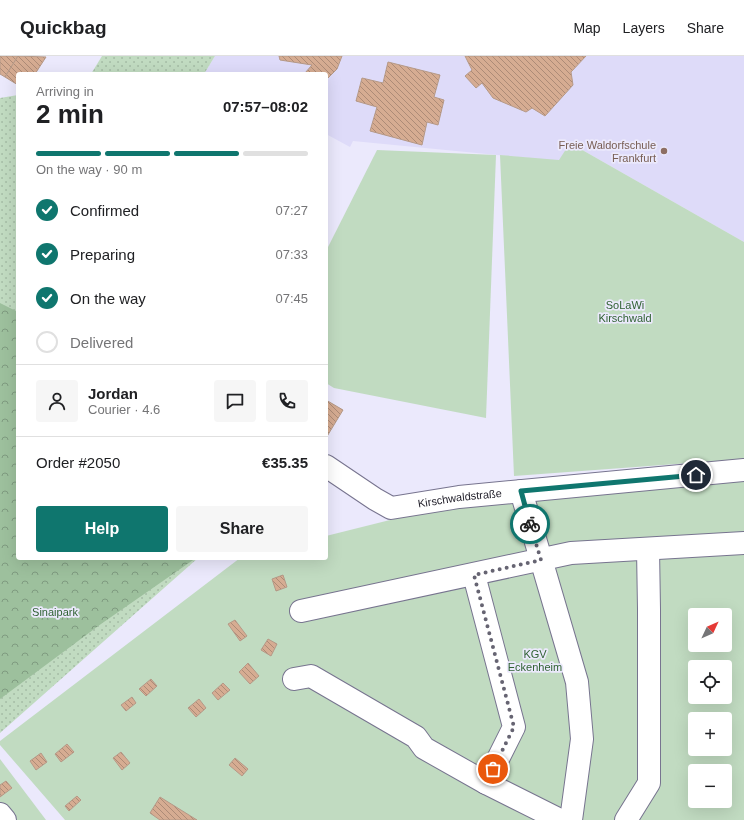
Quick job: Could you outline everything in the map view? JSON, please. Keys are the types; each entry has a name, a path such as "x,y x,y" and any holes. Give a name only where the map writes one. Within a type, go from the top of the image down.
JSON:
{"lane":[{"name":"Kirschwaldstraße","path":"328,467 391,508 458,497 744,470"},
{"path":"521,491 577,682 582,739 571,820"},
{"path":"301,611 571,553 744,543"},
{"path":"626,820 649,784 650,640 648,549"},
{"path":"474,575 514,727 486,783"},
{"path":"294,679 311,676 416,737 424,748 486,783 560,820"},
{"path":"0,814 5,820"}],"shaded area":[{"name":"Freie Waldorfschule Frankfurt","path":"215,56 744,56 744,242 570,143 559,161 353,141 350,147 328,135 328,72 205,72"}],"green space":[{"path":"102,56 215,56 205,72 92,72"},
{"name":"Sinaipark","path":"16,95 16,560 196,560 0,733 0,98"},
{"name":"SoLaWi Kirschwald","path":"570,143 744,242 744,459 514,476 500,155 559,160"},
{"path":"377,150 496,155 486,418 334,388 328,384 328,247"},
{"name":"Sinaipark","path":"0,303 16,311 16,560 193,560 101,624 0,699"},
{"name":"KGV Eckenheim","path":"744,479 744,820 65,820 0,745 0,741 237,560 328,560 328,536 434,509"},
{"path":"0,759 46,820 0,820"}],"building":[{"path":"0,56 18,56 5,77 0,74"},
{"path":"18,56 46,57 36,72 16,72 16,84 5,77"},
{"path":"279,56 342,56 337,69 328,78 328,72 306,72 312,65 280,60"},
{"path":"465,56 586,56 571,72 573,85 545,116 532,108 526,112 493,98 482,83 476,88 465,76 472,70"},
{"path":"388,62 440,75 434,97 444,100 438,125 427,122 422,145 370,131 377,107 356,101 362,78 383,83"},
{"path":"328,401 343,410 328,435"},
{"path":"283,575 287,587 276,591 272,579"},
{"path":"235,620 247,636 240,641 228,624"},
{"path":"268,639 277,644 271,656 261,650"},
{"path":"248,663 259,676 250,684 239,672"},
{"path":"151,679 157,686 146,696 139,689"},
{"path":"223,683 230,690 218,700 212,693"},
{"path":"132,697 136,703 126,711 121,705"},
{"path":"199,699 206,708 196,717 188,708"},
{"path":"67,744 74,752 61,762 55,754"},
{"path":"121,752 130,763 122,770 113,758"},
{"path":"41,753 47,762 36,770 30,761"},
{"path":"235,758 248,769 242,776 229,765"},
{"path":"6,781 12,788 0,797 0,785"},
{"path":"77,796 81,800 69,811 65,806"},
{"path":"160,797 197,820 160,820 150,813"}],"way so far":[{"path":"493,769 514,727 474,575 541,560 530,524"}],"place":[{"name":"Freie Waldorfschule Frankfurt","path":"664,151"}],"route":[{"path":"530,524 521,491 696,475"}]}
